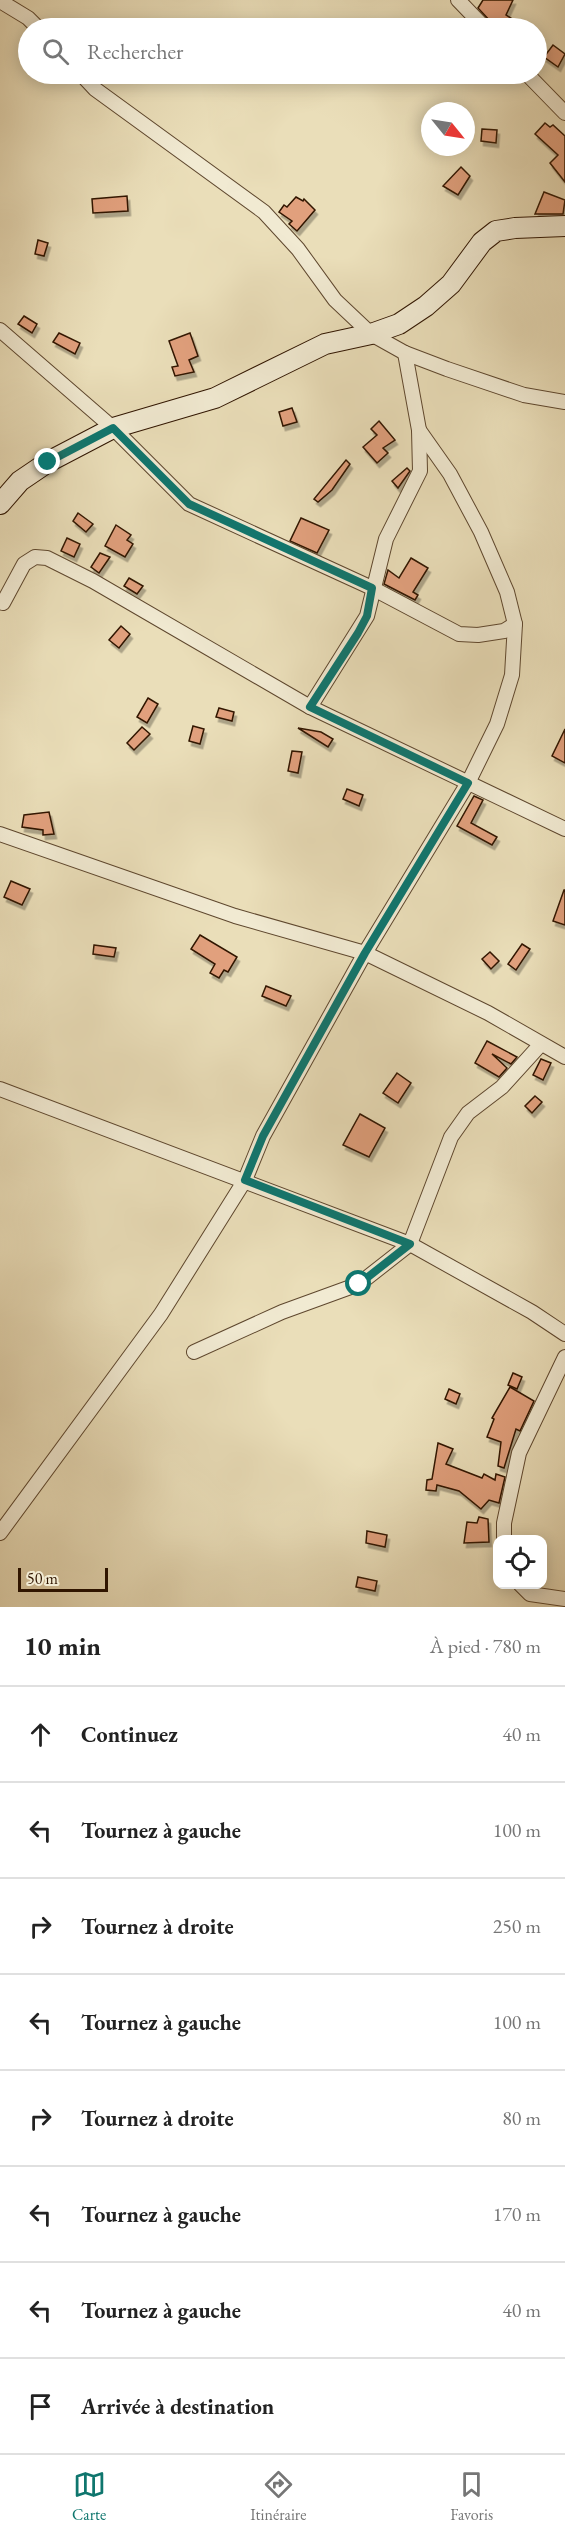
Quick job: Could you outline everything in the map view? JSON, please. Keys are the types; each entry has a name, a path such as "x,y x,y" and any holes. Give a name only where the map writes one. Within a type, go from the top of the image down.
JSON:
{"main road":[{"path":"0,504 20,481 48,462 113,428 206,401 324,344 371,334 399,324 426,306 451,284 482,242 496,231 565,226"}],"street":[{"path":"0,0 28,18"},
{"path":"458,0 475,18"},
{"path":"90,84 264,212 298,249 334,300 371,334 405,352 524,395 565,402"},
{"path":"537,84 565,113"},
{"path":"0,330 113,428 141,459 189,504 372,588 459,634 478,635 504,631 515,624"},
{"path":"310,707 367,616 372,588 386,539 420,471 419,430 405,352"},
{"path":"0,1533 160,1314 245,1180 263,1136 365,953 468,783 497,723 512,675 515,624 507,592 481,532 450,474 419,430"},
{"path":"1,605 24,564 35,557 47,558 93,581 310,707 565,829"},
{"path":"0,834 235,916 365,953 488,1013 565,1057"},
{"path":"194,1352 282,1312 359,1284 410,1244 451,1137 468,1113 502,1087 541,1044"},
{"path":"0,1089 410,1244 532,1312 565,1334"},
{"path":"504,1535 504,1523 519,1453 565,1357"},
{"path":"525,1589 530,1594 565,1599"}],"building":[{"path":"483,0 513,0 506,15 511,18 487,18 478,8"},
{"path":"553,45 565,54 558,67 547,59 547,53"},
{"path":"545,123 550,127 553,125 565,136 565,182 550,163 558,155 535,134"},
{"path":"482,129 497,130 496,143 481,141"},
{"path":"461,167 470,176 458,195 443,186"},
{"path":"544,192 565,200 563,214 535,214"},
{"path":"127,196 128,211 93,213 92,199"},
{"path":"296,197 303,201 304,199 315,210 297,231 289,224 292,221 279,212 284,205 287,207"},
{"path":"38,240 48,243 44,256 35,254"},
{"path":"24,316 37,324 32,333 18,324"},
{"path":"59,333 80,343 75,354 53,342"},
{"path":"190,333 198,356 189,360 194,372 175,376 172,367 178,366 169,341"},
{"path":"292,408 297,422 283,426 279,412"},
{"path":"379,421 395,440 383,448 388,453 377,463 363,447 377,435 371,429"},
{"path":"346,460 350,464 332,490 318,502 314,499"},
{"path":"407,468 410,471 398,488 392,481"},
{"path":"78,513 93,524 86,532 73,521"},
{"path":"301,518 329,530 317,553 290,541"},
{"path":"116,525 131,535 127,540 133,544 125,557 105,546"},
{"path":"67,538 80,544 74,557 61,551"},
{"path":"100,553 110,557 99,573 91,567"},
{"path":"411,558 428,568 413,592 418,595 415,600 384,584 388,570 399,578"},
{"path":"129,578 143,586 137,594 124,586"},
{"path":"121,626 130,634 119,648 109,640"},
{"path":"148,698 158,704 147,723 137,717"},
{"path":"219,708 234,712 232,721 216,717"},
{"path":"193,726 204,729 200,744 189,741"},
{"path":"142,727 150,734 134,750 127,743"},
{"path":"298,728 321,732 333,739 328,747"},
{"path":"565,729 565,763 552,756"},
{"path":"292,751 302,752 298,773 288,771"},
{"path":"347,789 363,795 359,806 343,799"},
{"path":"474,796 483,800 471,823 497,837 492,845 457,826"},
{"path":"49,812 54,834 43,835 43,830 22,827 24,815"},
{"path":"11,881 30,889 22,905 4,897"},
{"path":"565,890 565,925 553,921"},
{"path":"200,935 237,957 228,972 224,970 219,978 210,973 215,964 191,949"},
{"path":"522,944 530,949 516,970 508,964"},
{"path":"94,945 116,948 114,957 93,954"},
{"path":"490,952 499,961 491,969 482,959"},
{"path":"266,986 291,996 286,1006 262,996"},
{"path":"487,1041 517,1057 511,1064 492,1054 507,1068 499,1077 475,1063"},
{"path":"541,1059 551,1063 543,1080 533,1075"},
{"path":"397,1073 411,1083 398,1103 383,1093"},
{"path":"535,1096 542,1102 532,1113 525,1106"},
{"path":"360,1114 385,1128 369,1157 343,1145"},
{"path":"513,1373 522,1377 517,1389 508,1385"},
{"path":"510,1387 534,1401 520,1431 516,1429 504,1468 498,1466 501,1442 487,1437 494,1419 492,1418"},
{"path":"449,1389 460,1394 456,1404 445,1399"},
{"path":"438,1443 453,1449 446,1464 482,1478 484,1474 495,1480 496,1474 505,1477 499,1503 489,1500 481,1509 459,1491 437,1485 436,1491 426,1490 427,1480 432,1479"},
{"path":"479,1517 488,1519 489,1542 464,1543 467,1522 477,1523"},
{"path":"367,1531 387,1535 385,1547 366,1543"},
{"path":"358,1577 377,1581 375,1591 356,1587"}],"route":[{"path":"48,462 113,428 147,465 189,504 372,588 367,616 310,707 468,783 365,953 263,1136 245,1180 410,1244 359,1284"}]}
